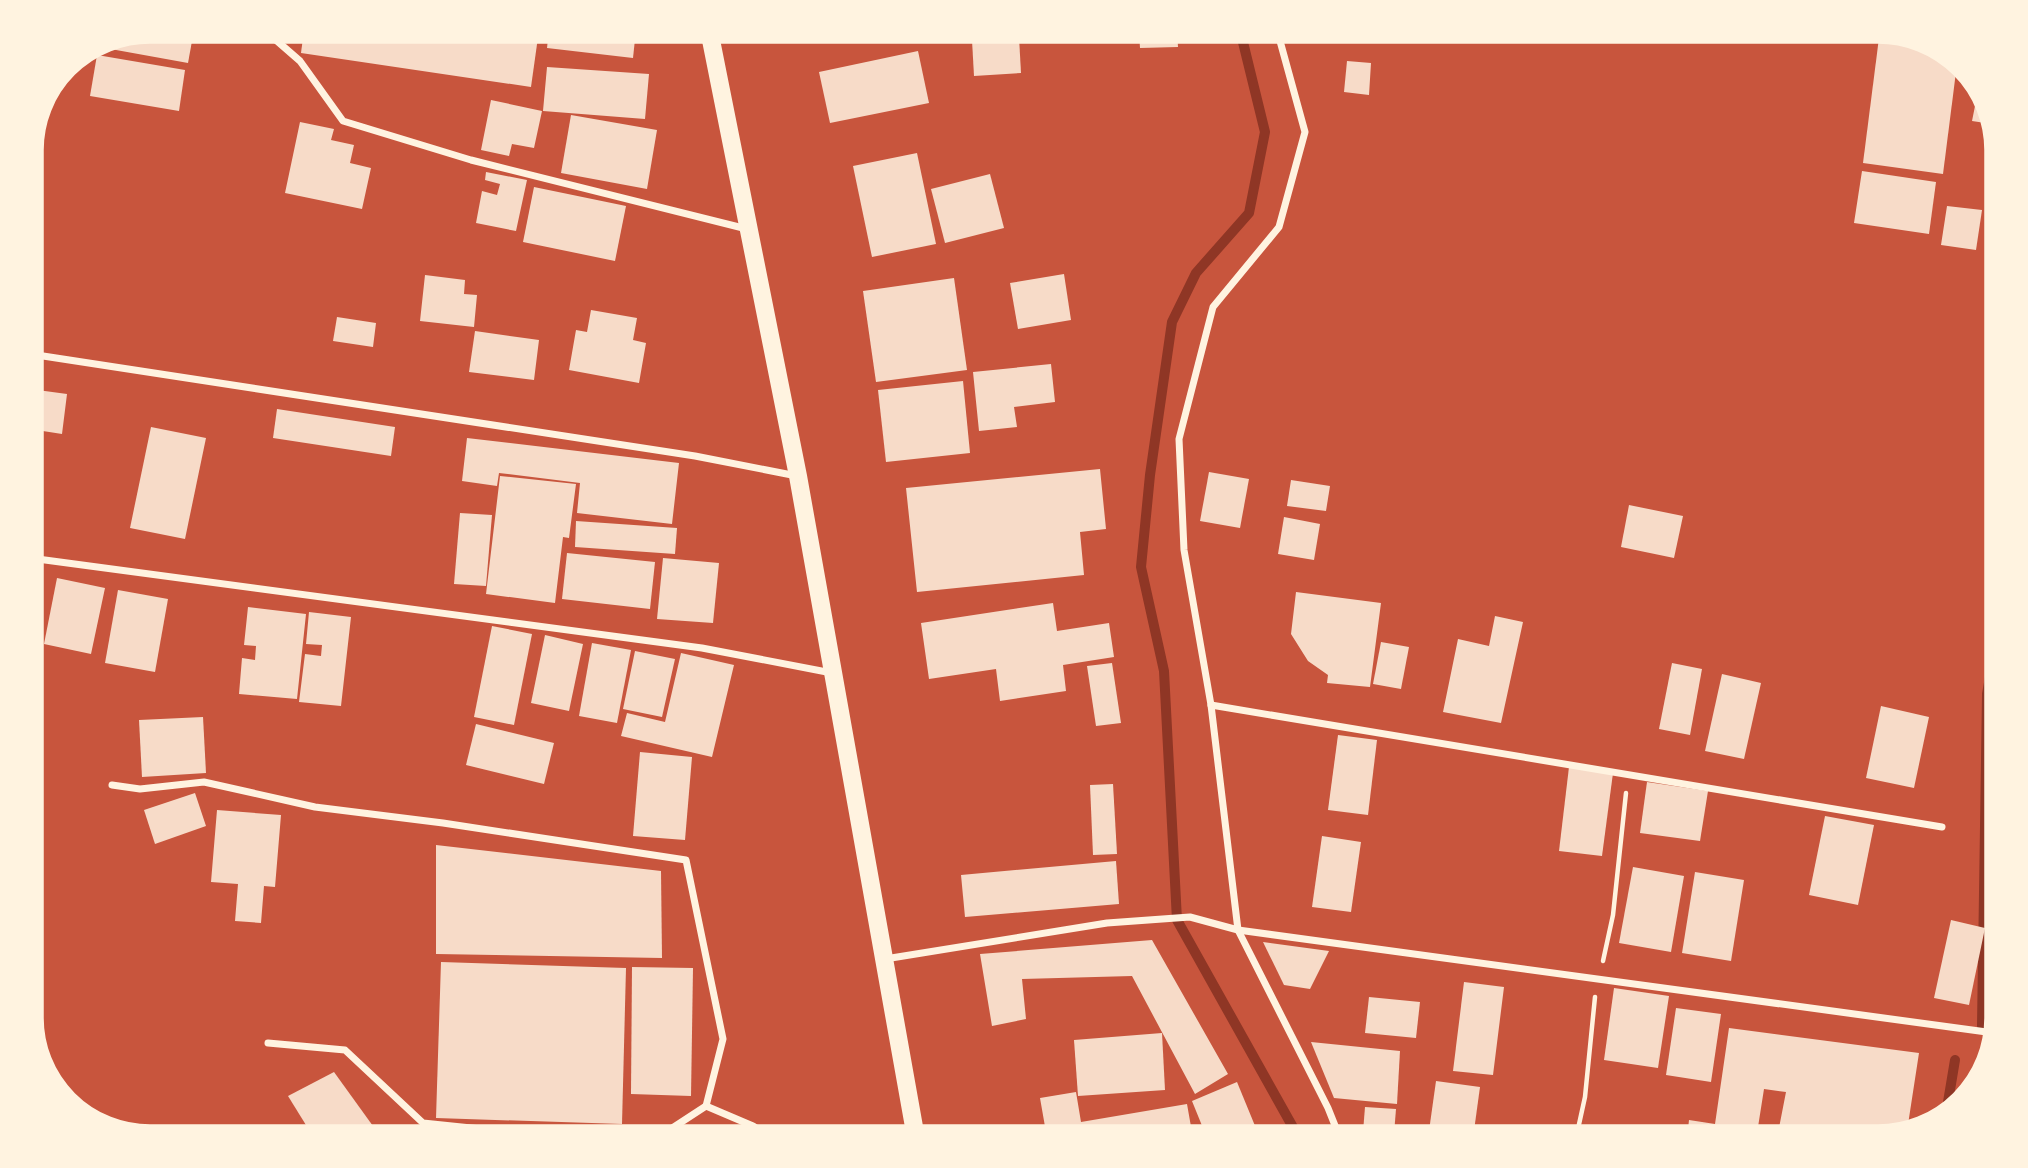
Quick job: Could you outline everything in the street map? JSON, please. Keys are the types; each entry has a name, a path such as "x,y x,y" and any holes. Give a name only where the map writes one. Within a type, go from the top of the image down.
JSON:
{"main road":[{"path":"711,42 798,476 914,1126"}],"street":[{"path":"278,42 300,61 344,121 471,160 747,229"},
{"path":"1280,42 1305,132 1279,227 1213,307 1179,439 1184,550 1211,705 1238,929 1335,1126"},
{"path":"42,356 695,456 798,476"},
{"path":"42,560 702,648 833,673"},
{"path":"1211,705 1942,827"},
{"path":"112,785 140,789 204,782 315,807 443,823 687,860 723,1039 706,1106 675,1126"},
{"path":"885,959 1107,923 1189,917 1238,929 1985,1032"},
{"path":"268,1043 345,1050 423,1123 452,1126"},
{"path":"706,1106 753,1126"}],"path":[{"path":"1579,1126 1585,1097 1589,1042 1599,979 1613,915 1628,774"}],"building":[{"path":"192,42 188,63 113,49 136,43"},
{"path":"302,42 537,42 531,87 301,53"},
{"path":"548,42 635,42 633,58 547,48"},
{"path":"972,42 1019,42 1021,73 974,76"},
{"path":"1140,42 1178,42 1178,47 1140,48"},
{"path":"1878,42 1919,50 1949,69 1956,76 1943,174 1863,163"},
{"path":"918,51 929,103 830,123 819,72"},
{"path":"99,55 185,70 179,111 90,96 97,57"},
{"path":"1347,61 1371,63 1369,95 1344,92"},
{"path":"547,67 649,74 645,119 543,111"},
{"path":"491,100 542,111 534,148 512,144 509,156 481,150"},
{"path":"1976,103 1982,122 1972,121"},
{"path":"571,115 657,130 647,189 561,173"},
{"path":"300,122 334,129 331,140 354,145 350,163 371,168 362,209 285,193"},
{"path":"917,153 936,244 872,257 853,166"},
{"path":"1862,171 1936,182 1929,234 1854,223"},
{"path":"486,172 527,180 516,231 476,223 482,191 497,195 500,184 485,180"},
{"path":"990,174 1004,228 945,243 931,189"},
{"path":"534,187 626,206 615,261 523,242"},
{"path":"1947,206 1982,210 1976,250 1941,245"},
{"path":"1064,274 1071,320 1018,329 1010,283"},
{"path":"425,275 465,280 464,294 477,295 474,327 420,321"},
{"path":"954,278 967,370 876,382 863,291"},
{"path":"591,310 637,318 633,340 646,343 639,383 569,370 576,330 587,332"},
{"path":"337,317 376,323 373,347 333,341"},
{"path":"475,331 539,340 534,380 469,372"},
{"path":"1051,364 1055,402 1014,407 1017,427 979,431 973,372"},
{"path":"963,381 970,453 886,462 878,390"},
{"path":"42,391 67,394 62,434 42,431"},
{"path":"277,409 395,427 391,456 273,438"},
{"path":"151,427 206,438 185,539 130,528"},
{"path":"467,438 679,463 672,524 577,513 580,483 499,473 497,486 462,481"},
{"path":"1100,469 1106,529 1080,532 1084,575 917,592 906,488"},
{"path":"1209,472 1249,479 1240,528 1200,521"},
{"path":"500,476 576,484 569,538 563,537 555,603 486,594"},
{"path":"1291,480 1330,486 1326,511 1287,506"},
{"path":"1629,505 1683,516 1674,558 1621,547"},
{"path":"460,513 492,515 486,586 454,584"},
{"path":"1284,517 1320,524 1314,560 1278,554"},
{"path":"576,521 677,528 675,554 575,547"},
{"path":"567,553 655,562 650,609 562,599"},
{"path":"663,558 719,563 713,623 657,619"},
{"path":"57,578 105,588 91,654 44,644"},
{"path":"118,590 168,599 155,672 105,663"},
{"path":"1296,592 1381,603 1370,687 1327,683 1328,675 1308,661 1291,634"},
{"path":"1053,603 1057,631 1109,623 1114,657 1063,665 1066,691 1000,701 996,669 929,679 921,623"},
{"path":"248,607 306,614 297,699 239,694 242,658 255,660 256,646 244,645"},
{"path":"309,612 351,617 341,706 299,702 305,654 321,656 322,645 306,644"},
{"path":"1495,616 1523,622 1501,723 1443,712 1458,639 1489,646"},
{"path":"492,626 532,634 514,725 474,717"},
{"path":"545,635 583,644 569,711 531,703"},
{"path":"1381,642 1409,647 1401,689 1373,684"},
{"path":"592,643 631,650 617,723 579,716"},
{"path":"635,651 675,659 662,717 623,709"},
{"path":"681,653 734,665 712,757 621,736 627,713 665,722"},
{"path":"1112,663 1121,723 1096,726 1087,666"},
{"path":"1672,663 1702,669 1690,735 1659,729"},
{"path":"1722,674 1761,683 1744,759 1705,751"},
{"path":"1881,706 1929,717 1914,788 1866,778"},
{"path":"203,717 206,773 142,777 139,720"},
{"path":"476,724 554,743 544,784 466,765"},
{"path":"1338,735 1377,740 1368,815 1328,810"},
{"path":"640,752 692,757 685,840 633,836"},
{"path":"1569,767 1613,773 1602,856 1559,851"},
{"path":"1647,782 1708,791 1700,841 1640,833"},
{"path":"1113,784 1117,854 1093,855 1090,785"},
{"path":"195,793 206,826 155,844 144,810"},
{"path":"217,810 281,815 275,887 264,886 261,923 235,921 238,884 211,882"},
{"path":"1825,816 1874,825 1858,905 1809,895"},
{"path":"1322,836 1361,842 1351,912 1312,907"},
{"path":"436,845 661,871 662,958 436,954"},
{"path":"1116,861 1119,904 965,917 961,875"},
{"path":"1633,867 1684,876 1671,952 1619,943"},
{"path":"1695,872 1744,880 1731,961 1682,953"},
{"path":"1951,920 1985,928 1969,1005 1934,998"},
{"path":"1152,940 1228,1074 1195,1094 1132,976 1022,979 1026,1019 992,1026 980,954"},
{"path":"1263,942 1329,951 1310,989 1284,985"},
{"path":"441,962 626,968 622,1124 436,1118"},
{"path":"632,967 693,968 691,1096 631,1094"},
{"path":"1464,982 1504,987 1493,1075 1453,1071"},
{"path":"1614,988 1669,996 1658,1068 1604,1060"},
{"path":"1369,997 1420,1002 1416,1038 1365,1033"},
{"path":"1676,1008 1721,1014 1711,1082 1666,1075"},
{"path":"1729,1028 1919,1053 1909,1121 1878,1126 1779,1126 1786,1092 1764,1089 1758,1126 1688,1126 1689,1120 1715,1124"},
{"path":"1162,1033 1165,1090 1078,1096 1074,1040"},
{"path":"1311,1042 1400,1051 1397,1104 1334,1098"},
{"path":"334,1072 373,1126 307,1126 288,1096"},
{"path":"1436,1081 1480,1087 1475,1126 1430,1126"},
{"path":"1237,1082 1255,1126 1202,1126 1192,1101"},
{"path":"1076,1092 1081,1122 1187,1104 1191,1126 1045,1126 1040,1098"},
{"path":"1365,1107 1396,1109 1395,1126 1363,1126"}],"waterway":[{"path":"1243,42 1265,132 1249,213 1196,273 1172,322 1150,475 1141,567 1164,671 1177,920 1292,1126"},
{"path":"1982,1026 1986,760"},
{"path":"1948,1100 1955,1060"}]}
